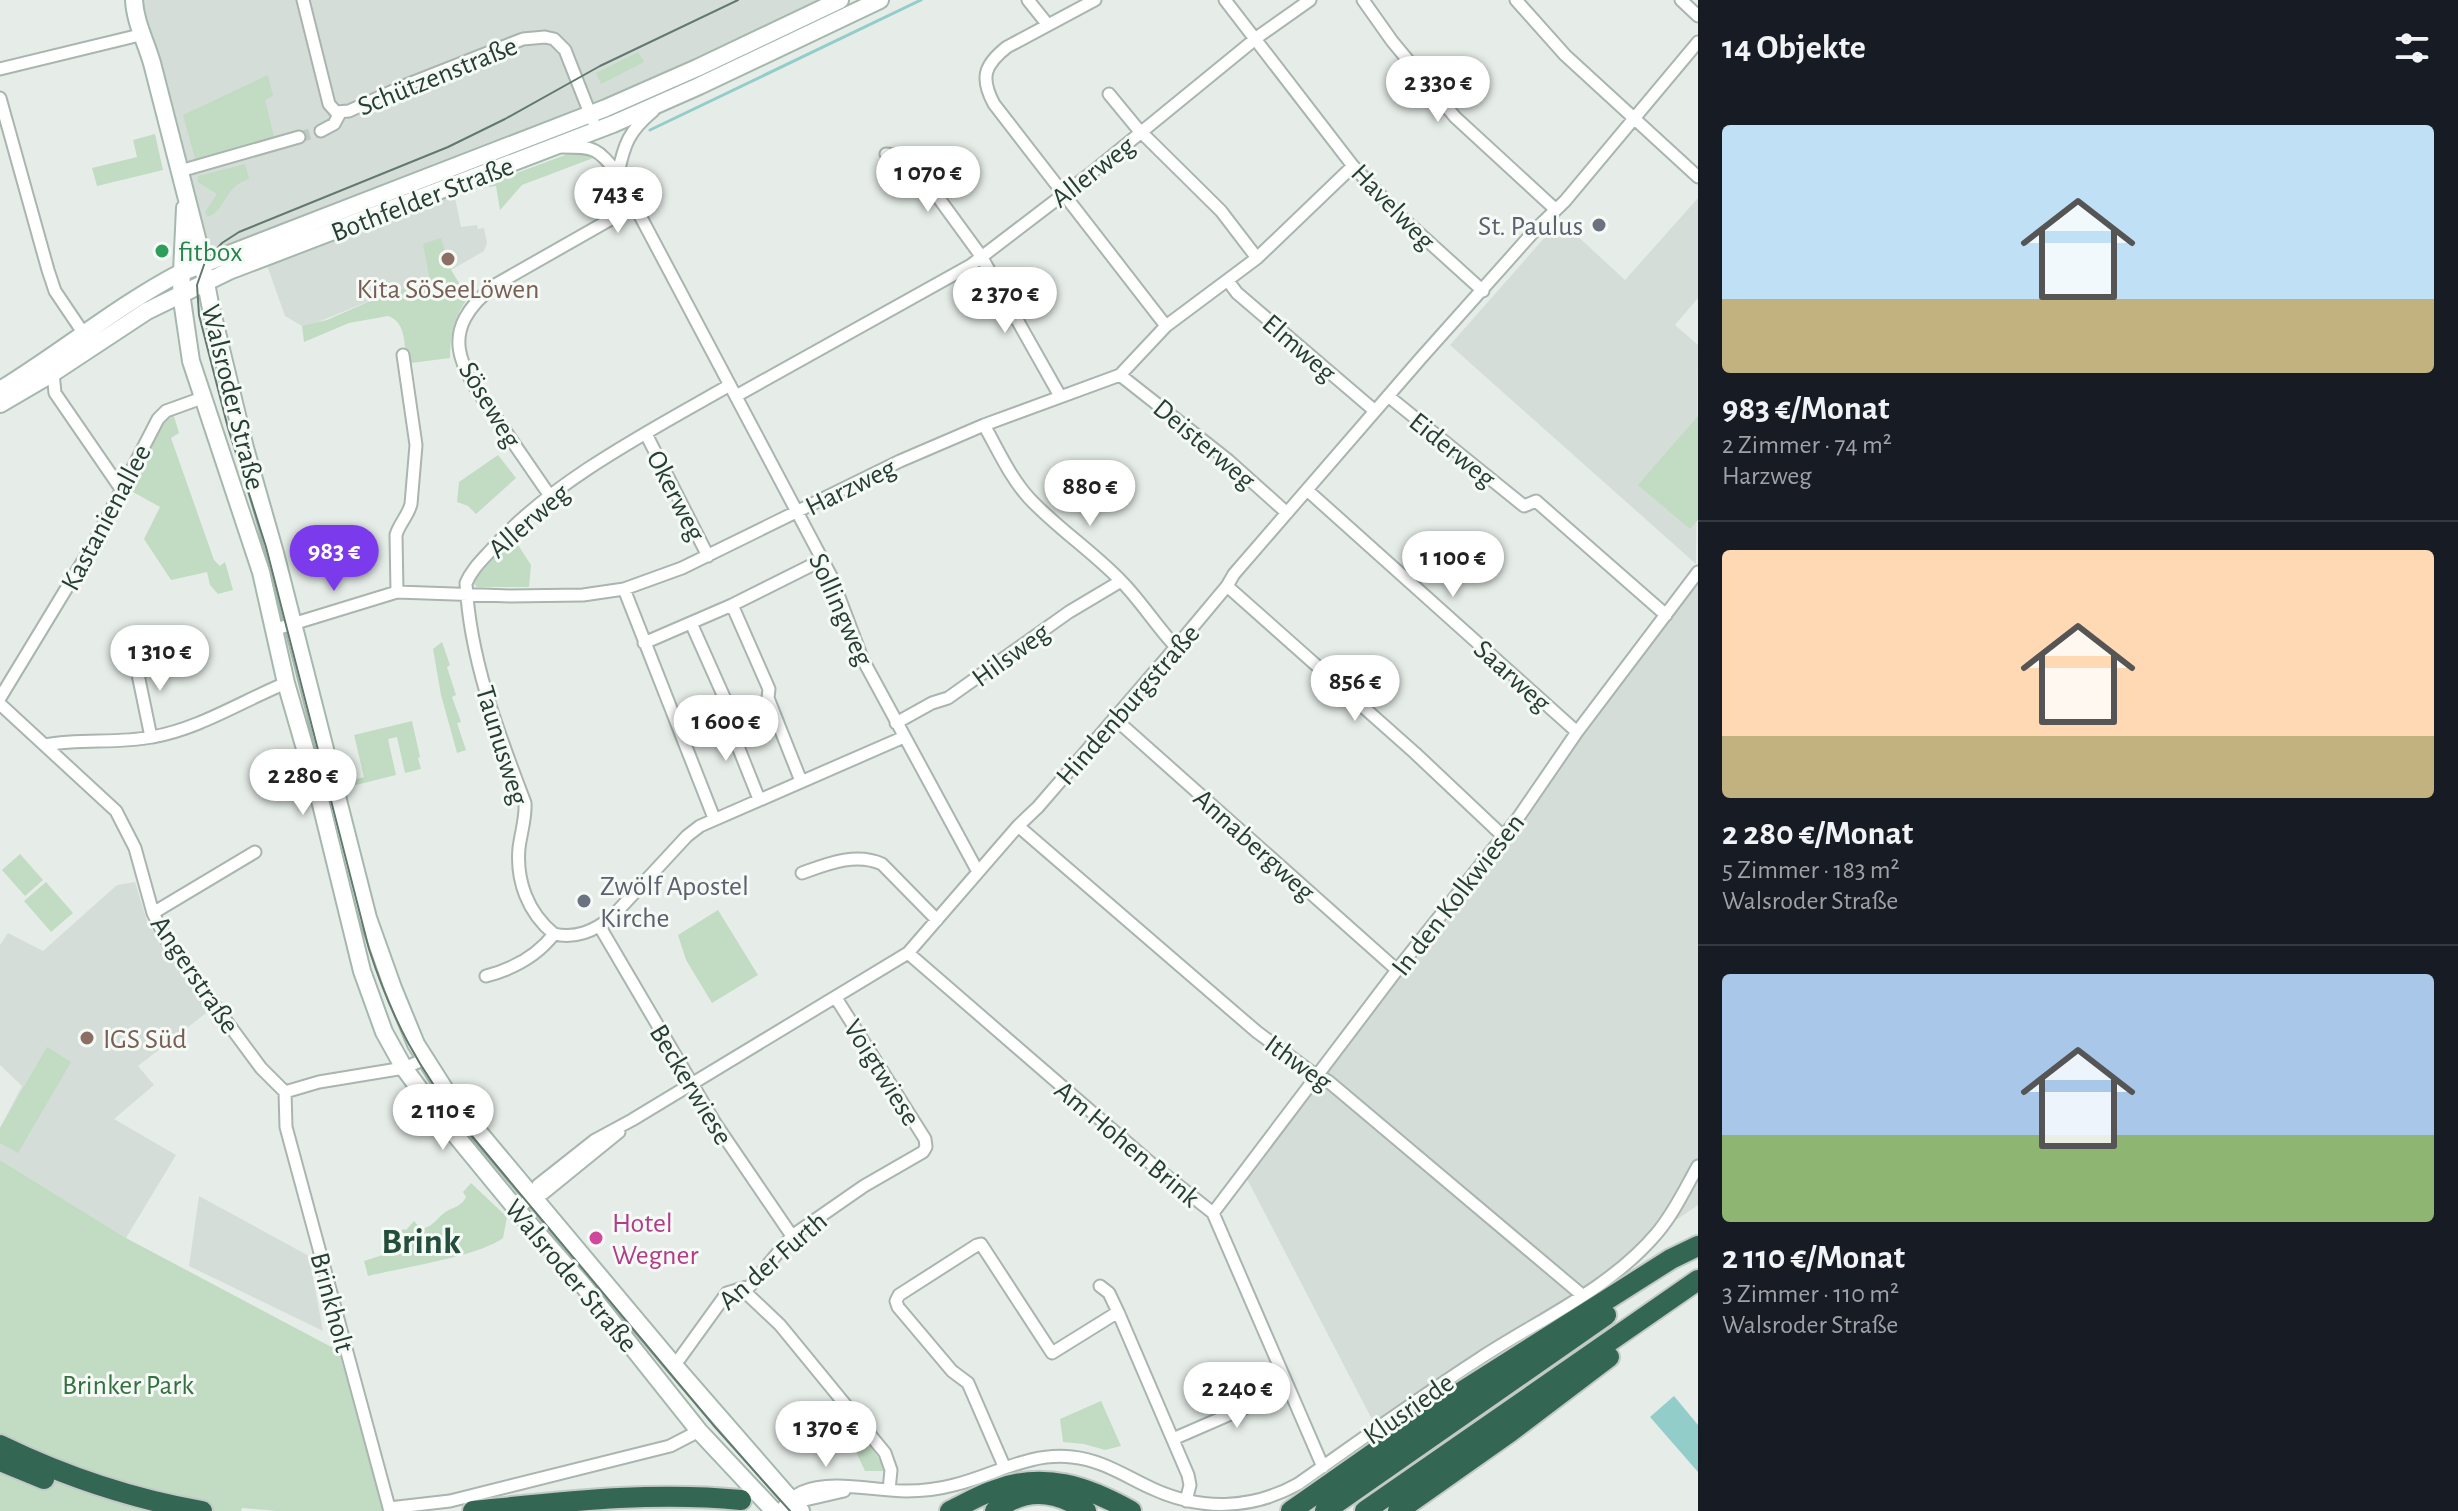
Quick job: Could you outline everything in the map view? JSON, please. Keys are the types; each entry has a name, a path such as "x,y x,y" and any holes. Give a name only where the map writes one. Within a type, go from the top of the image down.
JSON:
{"highway":[{"path":"1293,1508 1458,1394 1671,1259 1698,1249"},
{"path":"1325,1511 1698,1249"},
{"path":"1365,1511 1698,1280"},
{"path":"1398,1511 1510,1432 1698,1289"},
{"path":"0,1445 112,1489 159,1503 202,1511"},
{"path":"0,1461 79,1492 140,1511"},
{"path":"950,1511 1001,1488 1044,1481 1073,1484 1131,1511"},
{"path":"995,1511 1019,1496 1043,1493 1069,1500 1086,1511"},
{"path":"473,1511 612,1498 670,1496 741,1500"}],"main road":[{"name":"Walsroder Straße","path":"136,0 147,23 144,34 186,195 245,448 375,941 405,1018 425,1059 451,1099 673,1364 787,1508"},
{"name":"Bothfelder Straße","path":"0,390 135,299 180,273 590,115 840,0"},
{"name":"Bothfelder Straße","path":"0,404 53,373 125,324 206,281 597,131 880,0"},
{"name":"Walsroder Straße","path":"186,195 180,273 185,331 202,398 253,546 369,994 384,1032 404,1068 434,1109 582,1284 699,1431 787,1508"}],"street":[{"name":"Schützenstraße","path":"303,0 329,104 336,112 349,111 498,48 535,37 554,39 565,50 597,131"},
{"path":"1028,0 1048,25"},
{"path":"1095,0 996,56 984,78 994,104 1166,326"},
{"name":"Havelweg","path":"1225,0 1353,166 1398,214 1483,291"},
{"name":"Allerweg","path":"467,593 466,583 470,573 506,532 550,496 646,434 956,275 1142,132 1255,39 1310,0"},
{"path":"1363,0 1392,41 1455,117 1555,209"},
{"path":"1516,0 1565,55 1698,177"},
{"path":"1681,0 1698,16"},
{"path":"0,69 144,34"},
{"path":"1634,118 1698,42"},
{"path":"1109,94 1142,132 1221,211 1257,258"},
{"path":"0,98 55,291 84,334"},
{"path":"618,174 623,148 631,132 663,103"},
{"path":"321,131 334,124 340,113"},
{"name":"Hindenburgstraße","path":"517,1210 534,1195 538,1185 605,1133 632,1120 908,953 1176,647 1234,574 1388,396 1634,118"},
{"path":"180,171 299,137"},
{"name":"Sollingweg","path":"558,147 589,147 603,155 618,174 822,560 862,658 978,872"},
{"path":"886,154 908,156 981,256 1060,396"},
{"name":"Harzweg","path":"273,630 397,592 557,596 624,589 682,568 900,461 984,425 1120,375 1166,326 1257,258 1353,166"},
{"name":"Söseweg","path":"550,496 468,377 459,353 461,327 482,295 495,285 634,206"},
{"name":"Elmweg","path":"1228,281 1237,293 1375,411"},
{"path":"397,592 396,535 409,513 416,445 403,355"},
{"path":"53,373 55,393 121,489"},
{"name":"Deisterweg","path":"1120,375 1229,461 1287,513"},
{"name":"Eiderweg","path":"1388,396 1524,506 1536,501 1666,615"},
{"name":"Kastanienallee","path":"0,701 94,543 163,413 202,398"},
{"path":"984,425 1015,480 1029,497 1121,581 1176,647"},
{"name":"Okerweg","path":"646,434 708,556"},
{"name":"Saarweg","path":"1307,490 1577,732"},
{"path":"644,643 732,605 822,560"},
{"name":"In den Kolkwiesen","path":"1213,1213 1397,970 1504,837 1577,732 1698,572"},
{"name":"Hilsweg","path":"896,723 932,703 948,698 1069,612 1121,581"},
{"path":"1227,586 1415,753 1504,837"},
{"path":"624,589 714,818"},
{"name":"Taunusweg","path":"467,593 480,673 525,803 518,862 520,876 529,905 540,922 554,934"},
{"path":"732,605 769,689 768,698 801,781"},
{"path":"691,623 728,706 725,714 759,799"},
{"path":"134,655 151,737"},
{"path":"45,745 70,740 151,737 206,719 286,683"},
{"name":"Angerstraße","path":"0,701 109,803 124,824 140,861 153,913 167,941 261,1068 285,1092"},
{"name":"Annabergweg","path":"1114,718 1397,970"},
{"path":"486,976 527,959 554,934 566,937 600,927 687,836 714,818 904,737"},
{"name":"Ithweg","path":"1018,826 1257,1032 1328,1081 1582,1295"},
{"path":"153,913 255,852"},
{"path":"802,873 843,860 875,860 937,920"},
{"name":"Beckerwiese","path":"600,927 734,1154 792,1236"},
{"name":"Am Hohen Brink","path":"908,953 1154,1166 1213,1213 1323,1467"},
{"name":"Voigtwiese","path":"836,998 925,1139 926,1147"},
{"path":"285,1092 319,1082 404,1068 425,1059"},
{"name":"Brinkholt","path":"285,1092 286,1127 390,1509"},
{"name":"An der Furth","path":"673,1364 727,1293 750,1286 792,1236 864,1186 923,1152 926,1147"},
{"name":"Klusriede","path":"787,1508 805,1491 820,1487 921,1490 955,1485 1004,1466 1036,1458 1065,1456 1108,1466 1151,1488 1186,1501 1214,1505 1252,1502 1284,1492 1474,1362 1623,1266 1656,1234 1678,1203 1698,1166"},
{"path":"1004,1466 968,1383 952,1371 898,1307 896,1301 899,1295 981,1244 1052,1353 1118,1312"},
{"path":"1100,1286 1109,1293 1118,1312 1188,1475 1190,1485 1186,1501"},
{"path":"742,1289 780,1325 885,1453 891,1470 889,1490"},
{"path":"1173,1439 1288,1389"},
{"path":"390,1509 464,1497 670,1446 699,1431"},
{"name":"Klusriede","path":"787,1508 860,1488"},
{"name":"Klusriede","path":"817,1511 821,1504 837,1493"}],"shaded area":[{"path":"136,0 840,0 697,68 202,264"},
{"path":"453,188 461,227 477,225 478,229 484,228 487,243 484,251 451,270 468,298 431,281 386,294 311,325 302,326 285,316 264,257"},
{"path":"1698,198 1698,298 1675,325 1698,345 1696,564 1450,345 1560,220 1625,280"},
{"path":"1698,572 1698,1205 1656,1234 1641,1250 1377,1429 1244,1173"},
{"name":"IGS Süd","path":"135,882 147,921 210,1010 138,1066 154,1085 114,1119 176,1155 126,1238 0,1160 0,1128 22,1086 0,1065 0,945 8,933 43,951 117,885"},
{"path":"199,1196 309,1256 323,1331 189,1266"}],"green space":[{"path":"638,52 644,62 601,84 596,73"},
{"path":"268,75 273,96 265,100 274,137 195,159 183,115"},
{"path":"155,134 163,170 97,186 92,168 137,157 133,140"},
{"path":"576,151 587,151 596,157 522,185 500,210 496,186 454,194 454,191 486,179 503,178"},
{"path":"245,164 249,179 234,187 219,209 208,217 205,212 217,194 198,182 198,176"},
{"path":"441,238 451,270 468,298 454,326 450,358 411,363 406,359 401,328 388,316 349,323 304,342 302,326 327,320 386,294 430,281 423,244"},
{"path":"173,413 179,433 171,438 214,560 220,566 225,562 233,590 218,594 210,585 207,572 171,580 144,539 160,507 133,492 163,419"},
{"path":"1698,416 1698,520 1690,529 1638,485"},
{"path":"498,455 516,478 476,514 468,506 457,502 459,482"},
{"path":"511,534 531,565 529,587 477,587 474,584 475,576"},
{"path":"442,642 456,695 452,697 461,722 457,723 466,750 457,753 441,695 433,649"},
{"path":"412,721 421,769 405,773 397,737 388,739 396,775 348,787 347,782 364,777 354,735"},
{"path":"20,854 43,880 25,896 2,870"},
{"path":"46,882 73,913 51,932 24,901"},
{"path":"718,910 758,975 712,1003 686,960 678,935"},
{"path":"47,1047 71,1062 18,1153 0,1143 0,1128"},
{"name":"Brinker Park","path":"0,1160 126,1238 339,1351 383,1511 242,1508 241,1511 0,1511"},
{"path":"471,1183 507,1217 503,1238 459,1256 368,1276 364,1261 392,1252 384,1229 391,1237 406,1230 414,1221 421,1229 429,1226 462,1202 466,1197 463,1192"},
{"path":"1101,1401 1121,1446 1105,1450 1063,1442 1060,1419"},
{"path":"864,1444 869,1445 885,1467 884,1471 865,1471 857,1454"}],"water":[{"path":"1674,1396 1698,1425 1698,1472 1650,1417"}],"waterway":[{"path":"650,130 921,0"}],"tunnel":[{"path":"299,137 321,131"}],"tram line":[{"path":"738,0 600,66 448,147 239,232 222,243 205,262 197,285 199,315 228,428 266,547 369,949 397,1022 434,1086 466,1129 715,1427 790,1511"}],"place":[{"name":"St. Paulus","path":"1599,225"},
{"name":"fitbox","path":"162,251"},
{"name":"Kita SöSeeLöwen","path":"448,259"},
{"name":"Zwölf Apostel Kirche","path":"584,901"},
{"name":"IGS Süd","path":"87,1038"},
{"name":"Hotel Wegner","path":"596,1238"}],"district":[{"name":"Brink","path":"421,1240"}]}
